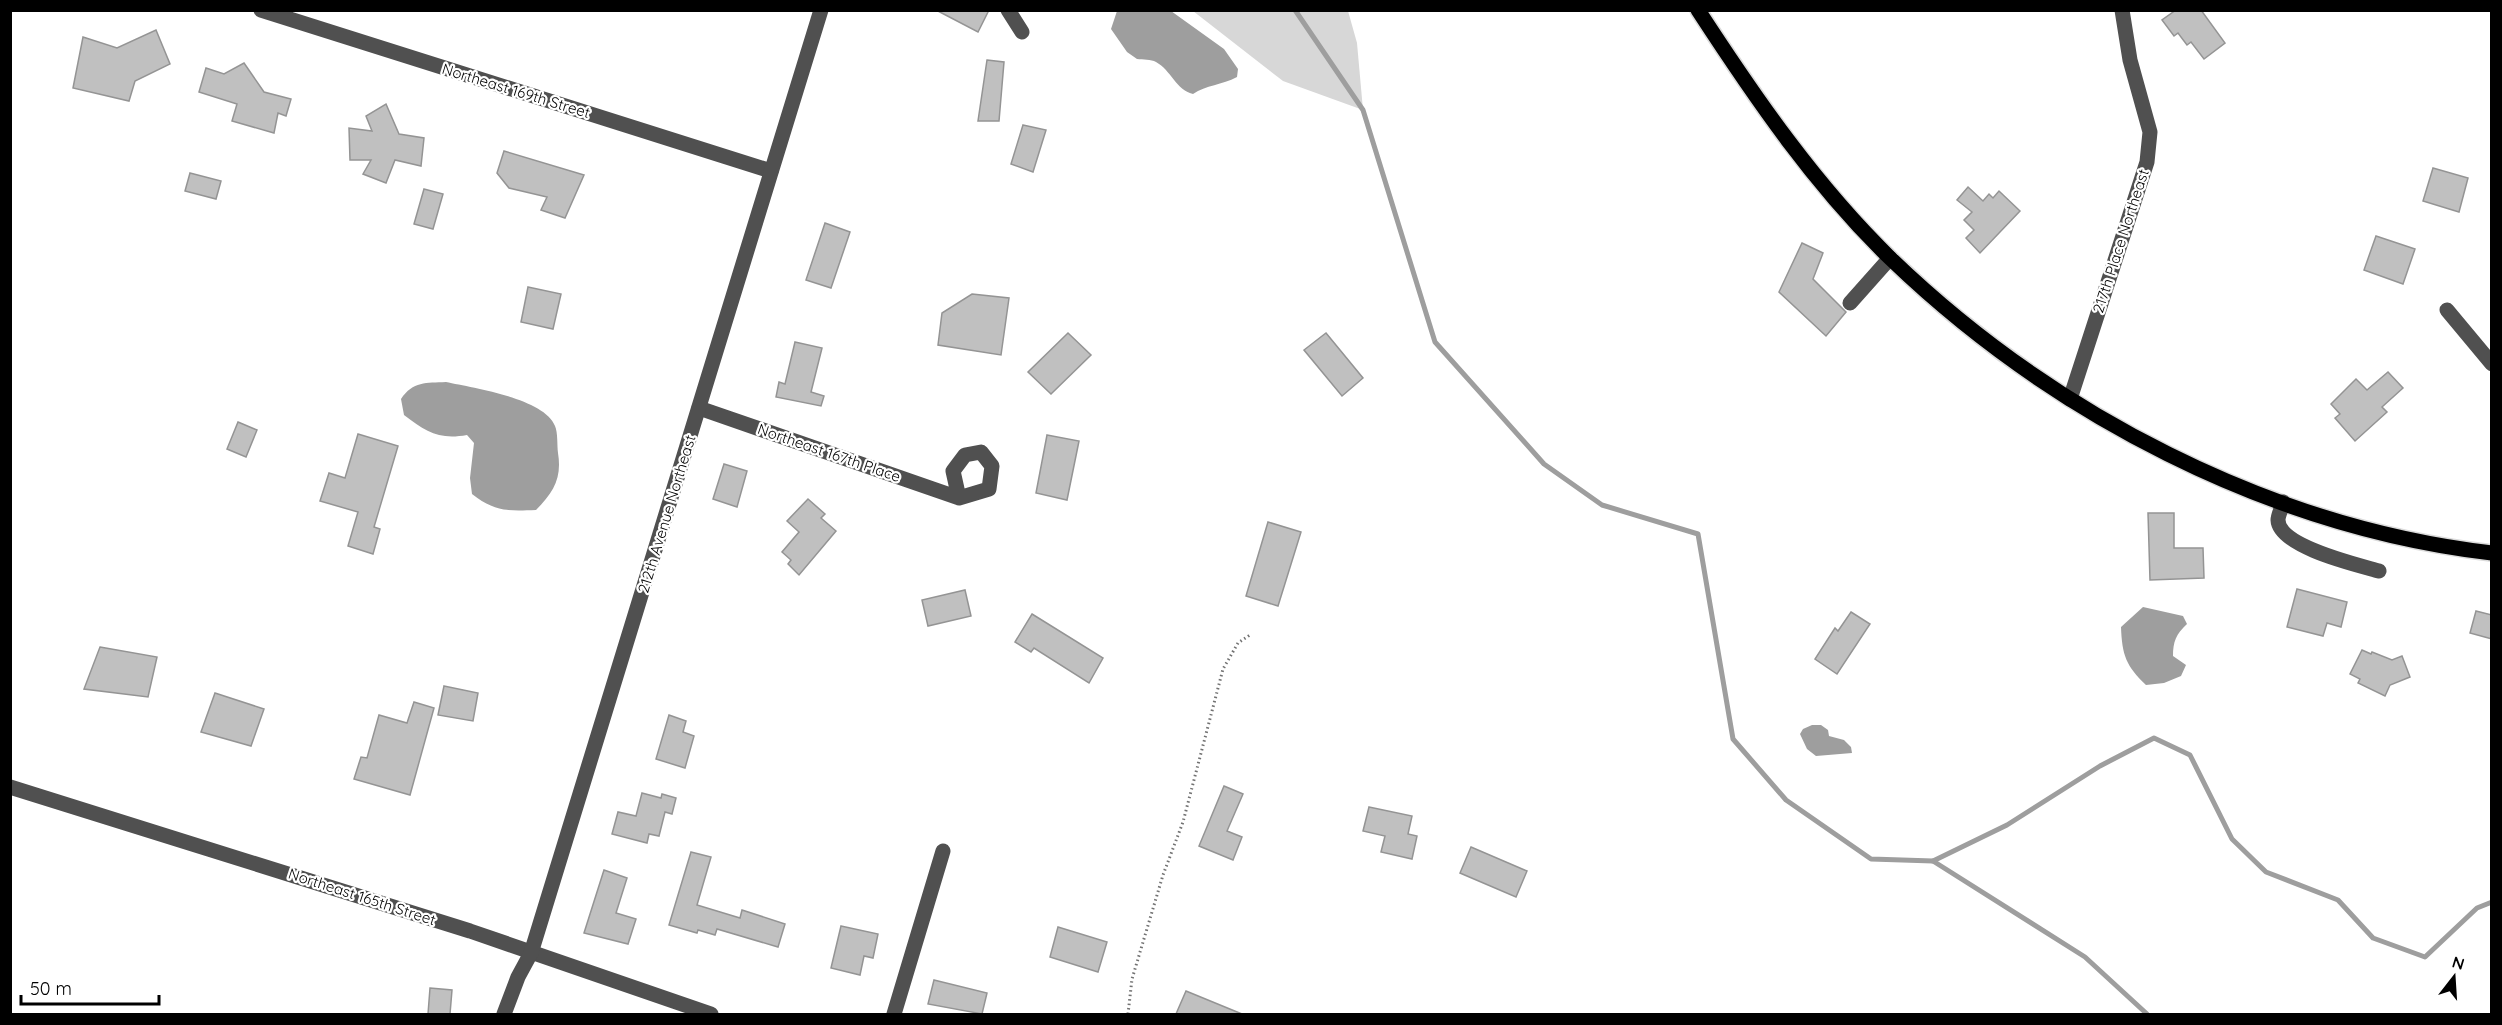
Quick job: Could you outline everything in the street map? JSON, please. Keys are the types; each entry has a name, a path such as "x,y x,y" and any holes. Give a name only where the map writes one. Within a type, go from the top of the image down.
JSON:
{"main road":[{"path":"1698,10 1752,93 1800,158 1890,258 1977,334 2011,360 2070,399 2156,448 2228,481 2331,518 2419,541 2492,553"}],"street":[{"name":"Northeast 169th Street","path":"261,10 771,171"},
{"name":"212th Avenue Northeast","path":"504,1014 518,977 531,952 820,10"},
{"path":"1008,10 1022,32"},
{"name":"217th Place Northeast","path":"2070,399 2147,162 2150,132 2130,60 2122,10"},
{"path":"1850,303 1890,258"},
{"path":"2447,310 2492,364"},
{"name":"Northeast 167th Place","path":"699,408 959,498"},
{"path":"2283,502 2278,521 2283,532 2300,545 2379,571"},
{"name":"Northeast 165th Street","path":"10,787 320,883 711,1014"},
{"path":"894,1014 944,851"}],"path":[{"path":"1128,1014 1132,979 1163,875 1183,822 1223,669 1238,643 1250,635"}],"shaded area":[{"path":"1117,11 1171,11 1224,49 1238,69 1237,77 1193,94 1187,92 1156,62 1137,59 1127,52 1111,29"},
{"path":"1193,11 1348,11 1357,43 1363,110 1283,81"},
{"path":"446,382 523,401 548,416 557,432 559,470 552,491 536,510 502,509 480,500 472,494 470,478 474,443 467,435 448,436 433,433 404,415 401,399 410,389 420,384"},
{"path":"2143,607 2183,616 2187,624 2176,638 2173,656 2186,665 2181,676 2164,683 2146,685 2134,672 2124,653 2121,627"},
{"path":"1812,725 1821,725 1828,730 1829,736 1844,740 1851,747 1852,753 1816,756 1807,749 1800,734 1803,729"}],"building":[{"path":"936,10 989,10 978,32"},
{"path":"2176,10 2201,10 2225,43 2204,59 2191,42 2187,45 2178,33 2174,36 2162,20"},
{"path":"156,30 170,64 135,81 129,101 73,88 83,37 117,48"},
{"path":"987,60 1004,62 999,121 978,121"},
{"path":"244,63 264,92 291,99 286,116 278,113 274,133 232,121 237,104 199,92 206,68 224,74"},
{"path":"386,104 399,134 424,138 421,166 395,160 386,183 363,174 371,160 350,160 349,128 372,131 366,116"},
{"path":"1023,125 1046,130 1033,172 1011,164"},
{"path":"504,151 584,175 565,218 541,210 547,197 509,188 497,173"},
{"path":"2433,168 2468,178 2459,212 2423,201"},
{"path":"190,173 221,181 216,199 185,191"},
{"path":"1968,187 1983,201 1989,194 1993,198 1999,191 2020,211 1980,253 1966,238 1974,230 1964,220 1972,212 1957,200"},
{"path":"424,189 443,194 433,229 414,224"},
{"path":"825,223 850,232 831,288 806,280"},
{"path":"2376,236 2415,249 2403,284 2364,270"},
{"path":"1802,243 1823,253 1813,279 1846,312 1826,336 1779,292"},
{"path":"528,287 561,294 553,329 521,322"},
{"path":"972,294 1009,298 1001,355 938,345 942,313"},
{"path":"1068,333 1091,355 1051,394 1028,372"},
{"path":"1326,333 1363,378 1342,396 1304,350"},
{"path":"795,342 822,348 811,392 824,396 821,406 776,397 779,382 785,384"},
{"path":"2388,372 2403,388 2382,407 2387,412 2355,441 2335,418 2340,414 2331,404 2356,379 2367,390"},
{"path":"238,422 257,430 246,457 227,449"},
{"path":"358,434 398,446 374,527 380,529 373,554 348,546 358,512 320,501 329,473 345,478"},
{"path":"1047,435 1079,441 1067,500 1036,493"},
{"path":"724,464 747,471 737,507 713,499"},
{"path":"808,499 825,514 821,518 836,531 799,575 788,564 791,560 782,552 799,532 787,521"},
{"path":"2148,513 2174,513 2174,548 2203,548 2204,578 2150,580"},
{"path":"1268,522 1301,532 1278,606 1246,596"},
{"path":"2297,589 2347,602 2341,627 2327,623 2323,636 2287,627"},
{"path":"965,590 971,616 928,626 922,600"},
{"path":"2476,611 2492,615 2492,639 2470,633"},
{"path":"1851,612 1870,624 1837,674 1815,659 1835,628 1838,631"},
{"path":"1032,614 1103,658 1089,683 1034,648 1031,652 1015,642"},
{"path":"100,647 157,657 148,697 84,689"},
{"path":"2362,650 2392,660 2402,656 2410,677 2390,685 2385,696 2358,683 2360,679 2350,674"},
{"path":"444,686 478,693 473,721 438,715"},
{"path":"215,693 264,709 251,746 201,732"},
{"path":"414,702 434,708 410,795 354,779 361,757 367,758 379,715 407,723"},
{"path":"669,715 686,721 683,732 694,736 685,768 656,759"},
{"path":"1224,786 1243,794 1227,831 1242,837 1233,860 1199,846"},
{"path":"642,793 661,798 662,794 676,798 672,814 665,812 659,836 649,834 647,843 612,834 618,812 636,816"},
{"path":"1369,807 1412,816 1408,834 1417,836 1412,859 1381,852 1385,836 1363,831"},
{"path":"1471,847 1527,871 1516,897 1460,873"},
{"path":"691,852 711,857 697,905 740,918 742,910 785,924 778,947 717,929 715,935 698,930 697,933 669,925"},
{"path":"604,870 627,878 616,913 636,919 628,944 584,933"},
{"path":"841,926 878,934 873,958 864,956 860,975 831,968"},
{"path":"1058,927 1107,942 1098,972 1050,957"},
{"path":"934,980 987,993 982,1014 928,1004"},
{"path":"430,988 452,990 450,1014 428,1014"},
{"path":"1186,991 1242,1014 1176,1014"}],"waterway":[{"path":"1295,10 1363,110 1435,342 1544,464 1602,505 1698,534 1733,739 1786,800 1871,859 1933,861 2085,957 2147,1014"},
{"path":"1933,861 2007,825 2100,766 2154,738 2190,755 2232,839 2266,872 2338,900 2373,938 2425,957 2477,908 2492,902"}]}
